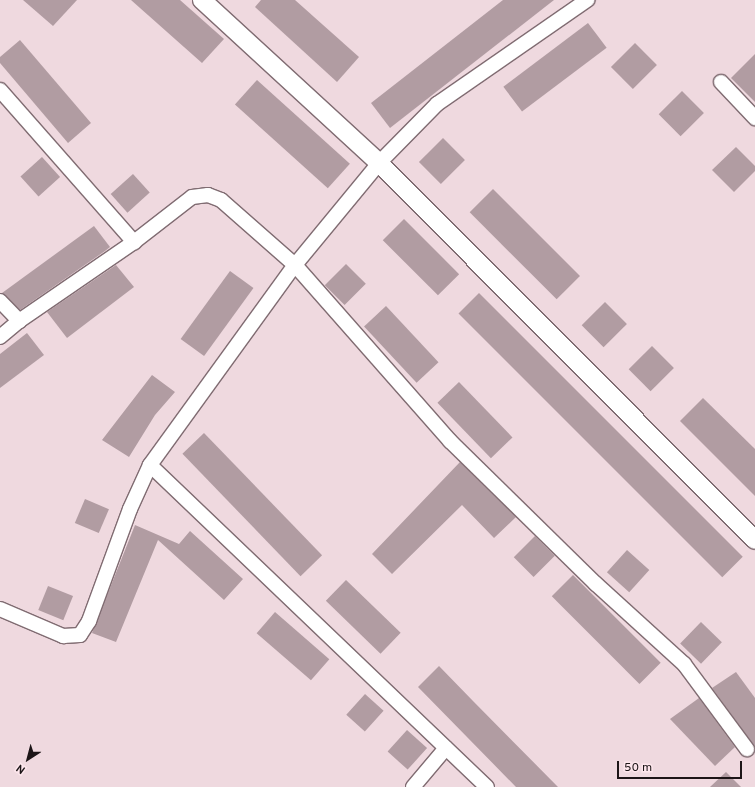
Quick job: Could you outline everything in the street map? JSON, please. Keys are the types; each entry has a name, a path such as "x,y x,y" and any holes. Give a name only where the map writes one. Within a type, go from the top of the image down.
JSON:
{"street":[{"path":"202,0 379,163 755,540"},
{"path":"0,609 63,636 80,635 89,622 130,509 150,465 295,265 379,163 437,104 587,0"},
{"path":"721,82 755,118"},
{"path":"0,90 134,242"},
{"path":"0,337 19,321 134,242 192,197 208,194 221,200 295,265 450,441 596,584 684,664 747,749"},
{"path":"0,301 19,321"},
{"path":"150,465 487,787"},
{"path":"413,787 446,748"}],"building":[{"path":"23,0 77,0 53,26"},
{"path":"131,0 180,0 224,39 202,63"},
{"path":"261,0 295,0 359,57 337,82 255,7"},
{"path":"503,0 554,0 390,128 371,103"},
{"path":"588,23 607,48 522,112 503,87"},
{"path":"20,40 91,123 68,143 0,63 0,57"},
{"path":"635,43 657,65 633,89 611,67"},
{"path":"755,54 755,102 731,78"},
{"path":"257,80 350,164 328,188 235,105"},
{"path":"682,91 704,113 681,136 659,114"},
{"path":"443,138 465,160 441,184 419,162"},
{"path":"736,147 755,166 755,171 734,192 712,170"},
{"path":"42,157 60,177 39,196 20,176"},
{"path":"133,174 150,193 127,213 111,194"},
{"path":"493,189 580,276 557,299 470,212"},
{"path":"404,219 459,274 438,295 383,240"},
{"path":"94,226 110,247 105,251 20,310 2,293"},
{"path":"346,264 366,284 345,305 325,285"},
{"path":"116,265 134,287 67,338 47,312"},
{"path":"230,271 253,288 204,356 181,339"},
{"path":"479,293 743,557 722,577 458,314"},
{"path":"605,302 627,324 604,347 582,325"},
{"path":"386,306 439,362 417,383 364,326"},
{"path":"27,333 44,355 0,388 0,354"},
{"path":"652,346 674,368 651,391 629,369"},
{"path":"152,375 175,392 155,415 129,457 102,440"},
{"path":"459,382 512,437 491,458 437,403"},
{"path":"703,398 755,449 755,496 680,421"},
{"path":"204,433 322,555 301,576 182,454"},
{"path":"460,462 516,517 494,538 462,505 392,574 372,554"},
{"path":"85,499 109,509 99,533 75,523"},
{"path":"135,525 179,544 190,531 243,579 224,600 158,540 116,642 92,633"},
{"path":"535,536 555,556 534,577 514,557"},
{"path":"627,550 649,570 629,592 607,572"},
{"path":"573,575 661,663 639,684 552,596"},
{"path":"346,580 401,633 381,654 326,601"},
{"path":"48,586 73,596 63,620 38,610"},
{"path":"275,612 329,659 311,680 257,633"},
{"path":"701,622 722,642 701,664 680,644"},
{"path":"439,666 558,787 516,787 418,687"},
{"path":"736,672 755,698 755,747 712,688"},
{"path":"365,694 384,711 365,732 346,715"},
{"path":"699,698 735,747 715,766 670,719"},
{"path":"407,730 427,748 408,770 388,752"},
{"path":"726,772 741,787 710,787"}]}
